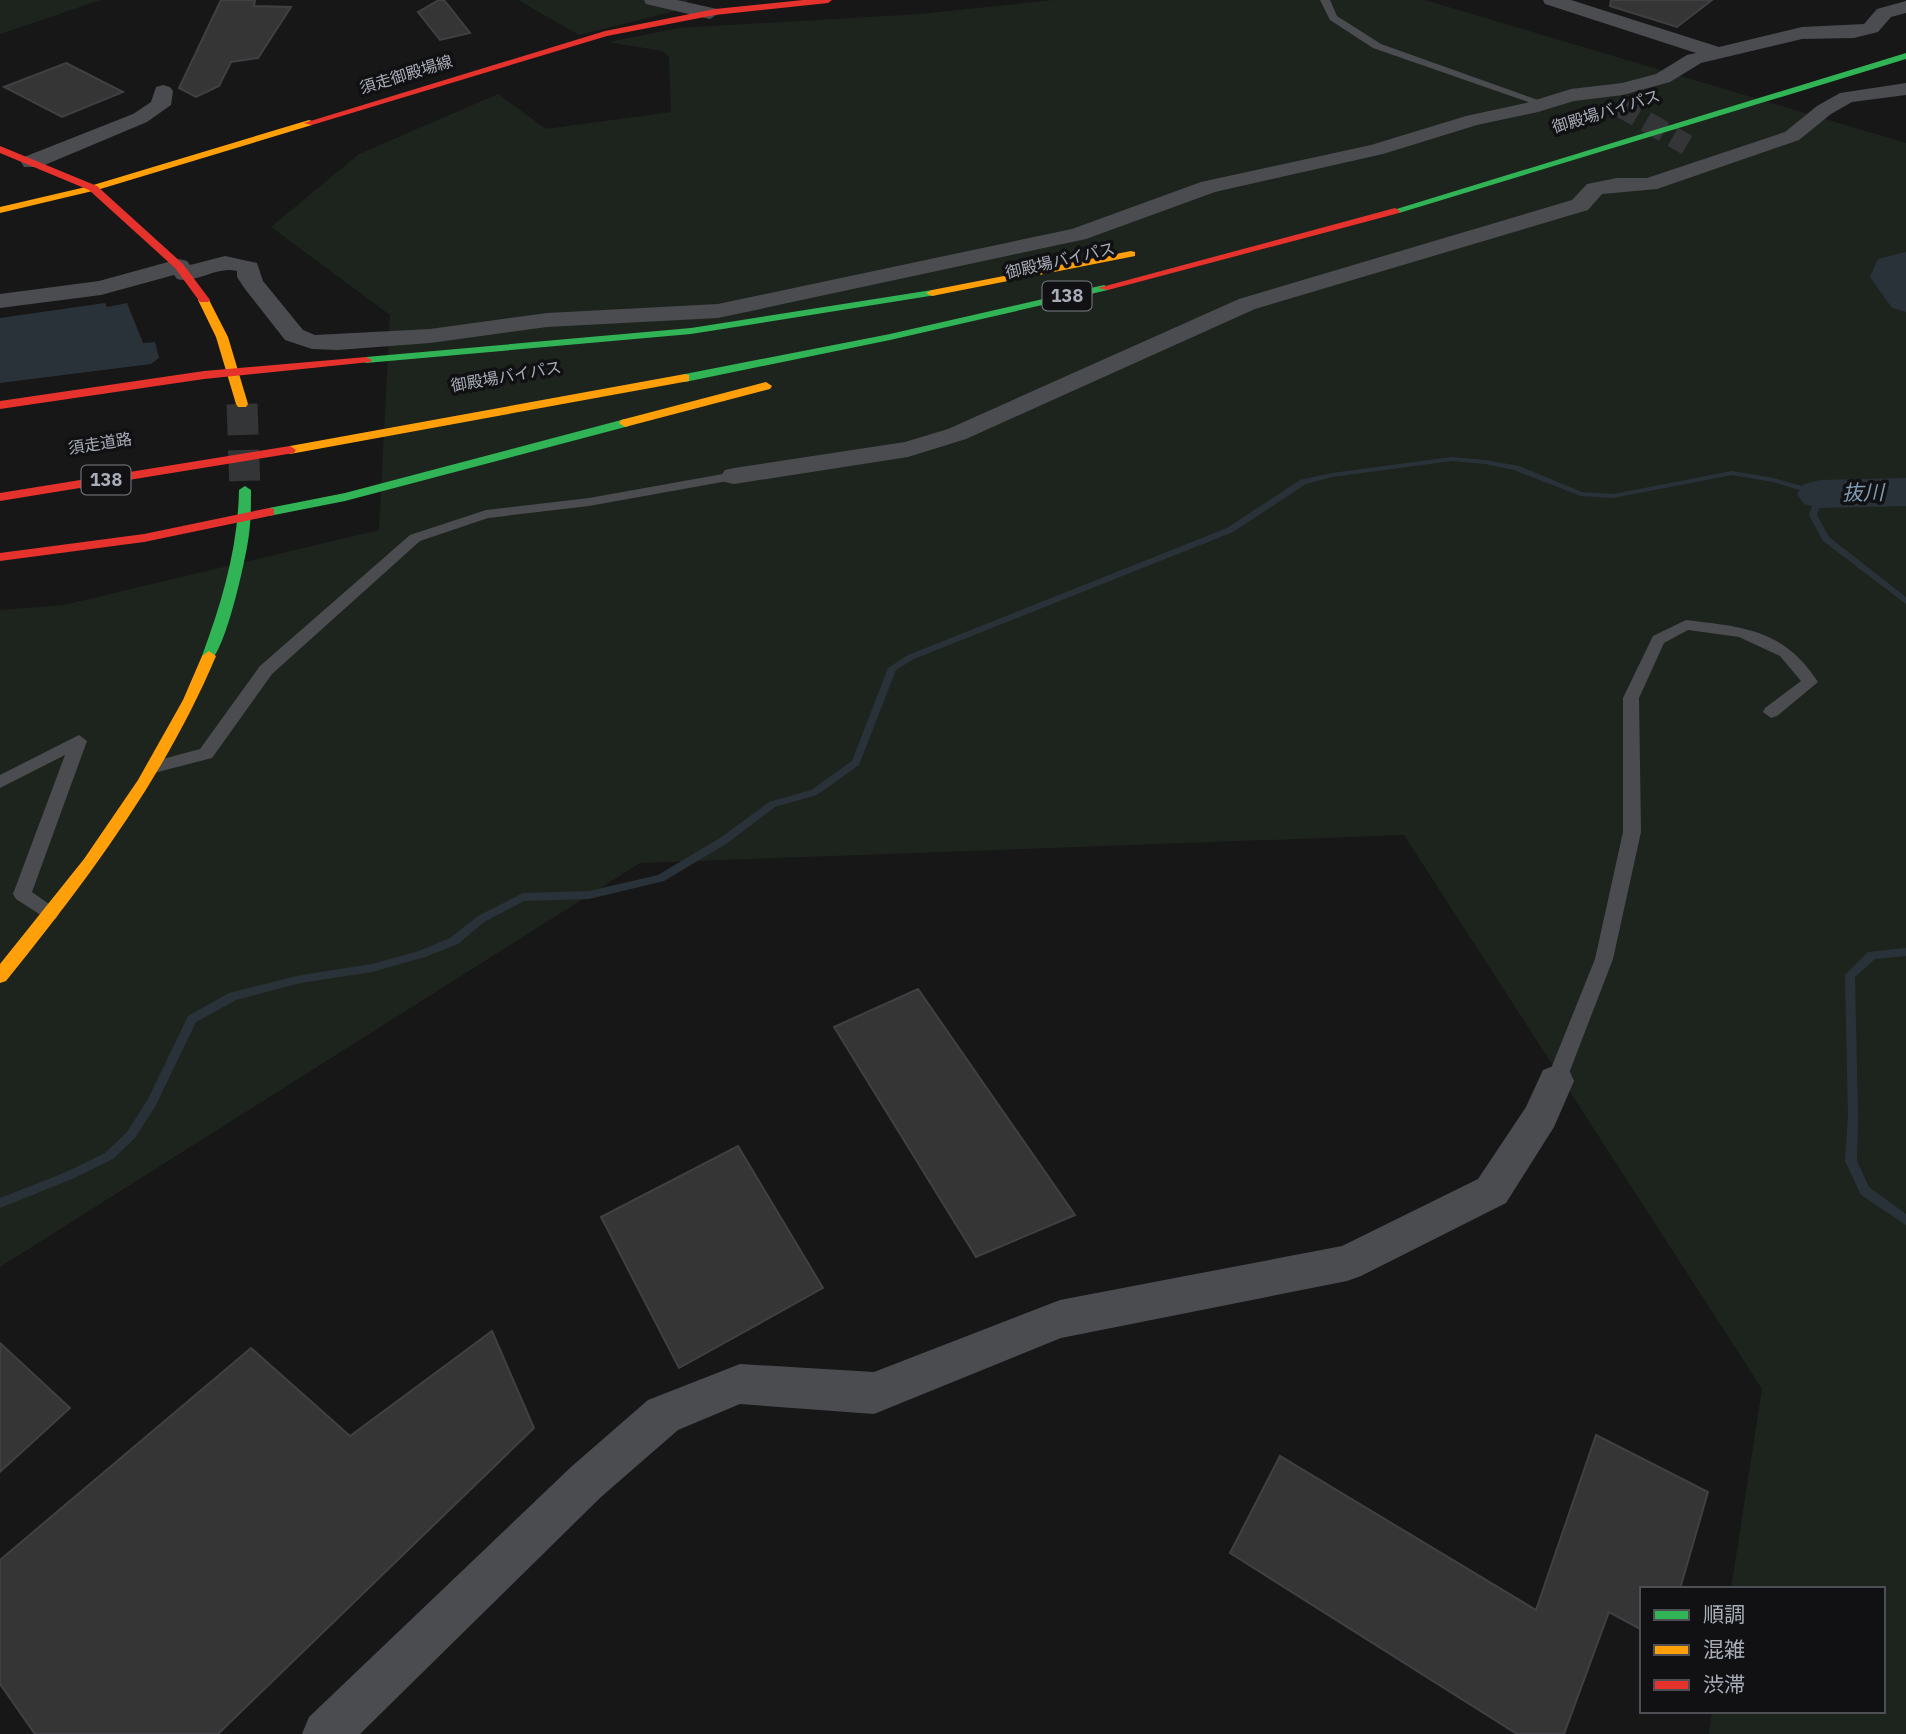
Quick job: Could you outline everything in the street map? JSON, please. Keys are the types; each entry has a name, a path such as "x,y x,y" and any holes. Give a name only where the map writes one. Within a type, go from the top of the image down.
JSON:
{"main road":[{"name":"須走御殿場線","path":"0,210 93,188 562,45 710,13 828,0"},
{"name":"御殿場バイパス","path":"211,464 454,422 834,348 1020,308 1248,251 1577,159 1906,55"},
{"path":"0,149 93,188 182,270 202,299 222,337 242,404"},
{"path":"892,353 1248,251"},
{"name":"御殿場バイパス","path":"232,372 482,353 759,321 1144,255 896,316"},
{"path":"0,405 232,372"},
{"path":"0,557 144,538 247,518 486,462 788,380"},
{"name":"須走道路","path":"0,497 211,464"},
{"path":"0,976 107,839 154,766 202,676 230,598 247,518 246,490"}],"street":[{"path":"653,0 710,13"},
{"path":"1552,0 1717,53"},
{"path":"0,300 101,288 225,262 240,263 249,268 249,277 253,284 294,335 312,342 338,344 430,336 547,320 718,310 1039,244 1078,234 1209,187 1336,160 1571,95 1611,99 1663,79 1694,59 1802,33 1854,32 1871,27 1884,13 1906,7"},
{"path":"734,476 908,449 957,434 1247,304 1580,205 1595,189 1617,184 1649,184 1706,156 1792,136 1824,110 1847,97 1906,89"},
{"path":"32,162 139,118 161,105 163,91"},
{"path":"326,1734 586,1482 663,1415 740,1384 874,1393 1060,1320 1348,1263 1492,1191 1541,1116 1556,1081"}],"lane":[{"path":"1325,0 1333,18 1377,46 1544,104"},
{"path":"154,766 206,754 266,670 415,538 486,514 589,502 734,476"},
{"path":"1556,1081 1604,959 1632,832 1631,698 1657,639 1686,625 1742,632 1786,652 1810,682 1771,712"},
{"path":"0,782 79,741 22,894 50,914"}],"shaded area":[{"path":"0,0 101,0 0,34"},
{"path":"518,0 688,0 683,9 579,35"},
{"path":"1053,0 1425,0 1906,143 1906,1734 1709,1734 1712,1713 1885,1713 1885,1587 1731,1587 1762,1389 1404,835 640,863 0,1267 0,610 64,605 379,530 390,315 271,227 359,154 498,94 546,129 671,112 669,57 662,51 609,42 678,28 920,14"},
{"path":"105,303 107,307 127,303 143,343 155,342 159,358 151,364 0,383 0,318"}],"building":[{"path":"221,0 255,0 254,6 291,7 258,58 231,62 219,86 196,97 179,88"},
{"path":"444,0 470,33 440,40 418,12"},
{"path":"1611,0 1712,0 1677,27 1610,6"},
{"path":"66,63 123,92 62,117 4,87"},
{"path":"918,989 1075,1215 976,1257 834,1027"},
{"path":"738,1146 823,1288 679,1368 601,1217"},
{"path":"492,1331 534,1428 218,1734 35,1734 0,1684 0,1560 251,1348 350,1436"},
{"path":"0,1343 70,1408 0,1472"},
{"path":"1596,1435 1708,1492 1681,1587 1640,1587 1640,1629 1609,1612 1564,1734 1517,1734 1230,1553 1280,1456 1536,1610"}],"waterway":[{"name":"抜川","path":"1906,264 1892,267 1890,277 1906,300"},
{"path":"0,1203 68,1176 109,1156 131,1135 152,1102 192,1019 233,996 301,979 372,968 421,954 454,941 481,919 523,897 589,895 661,878 723,841 772,804 814,793 856,763 892,668 911,657 1230,530 1303,482 1332,475 1452,459 1516,468 1581,494 1613,496 1732,473 1774,480 1820,494 1813,515 1826,539 1906,601"},
{"name":"抜川","path":"1820,494 1906,492"},
{"path":"1906,952 1872,955 1850,975 1853,1116 1851,1161 1865,1191 1906,1220"}],"tunnel":[{"path":"1619,106 1687,145"},
{"path":"242,404 245,490"}],"traffic: fast":[{"path":"1395,211 1906,56"},
{"path":"685,378 890,337 1104,288"},
{"path":"366,360 691,331 932,293"},
{"path":"269,512 345,497 625,423"},
{"path":"209,656 240,553 245,490"}],"traffic: slow":[{"path":"0,210 93,188 309,123"},
{"path":"932,293 1131,254"},
{"path":"204,300 222,337 242,404"},
{"path":"290,450 685,378"},
{"path":"625,423 766,386"},
{"path":"0,976 89,863 144,784 190,700 209,656"}],"traffic: jam":[{"path":"309,123 605,34 715,12 828,0"},
{"path":"0,149 93,188 179,266 204,300"},
{"path":"1104,288 1395,211"},
{"path":"0,405 204,375 366,360"},
{"path":"0,497 290,450"},
{"path":"0,557 144,538 269,512"}]}
